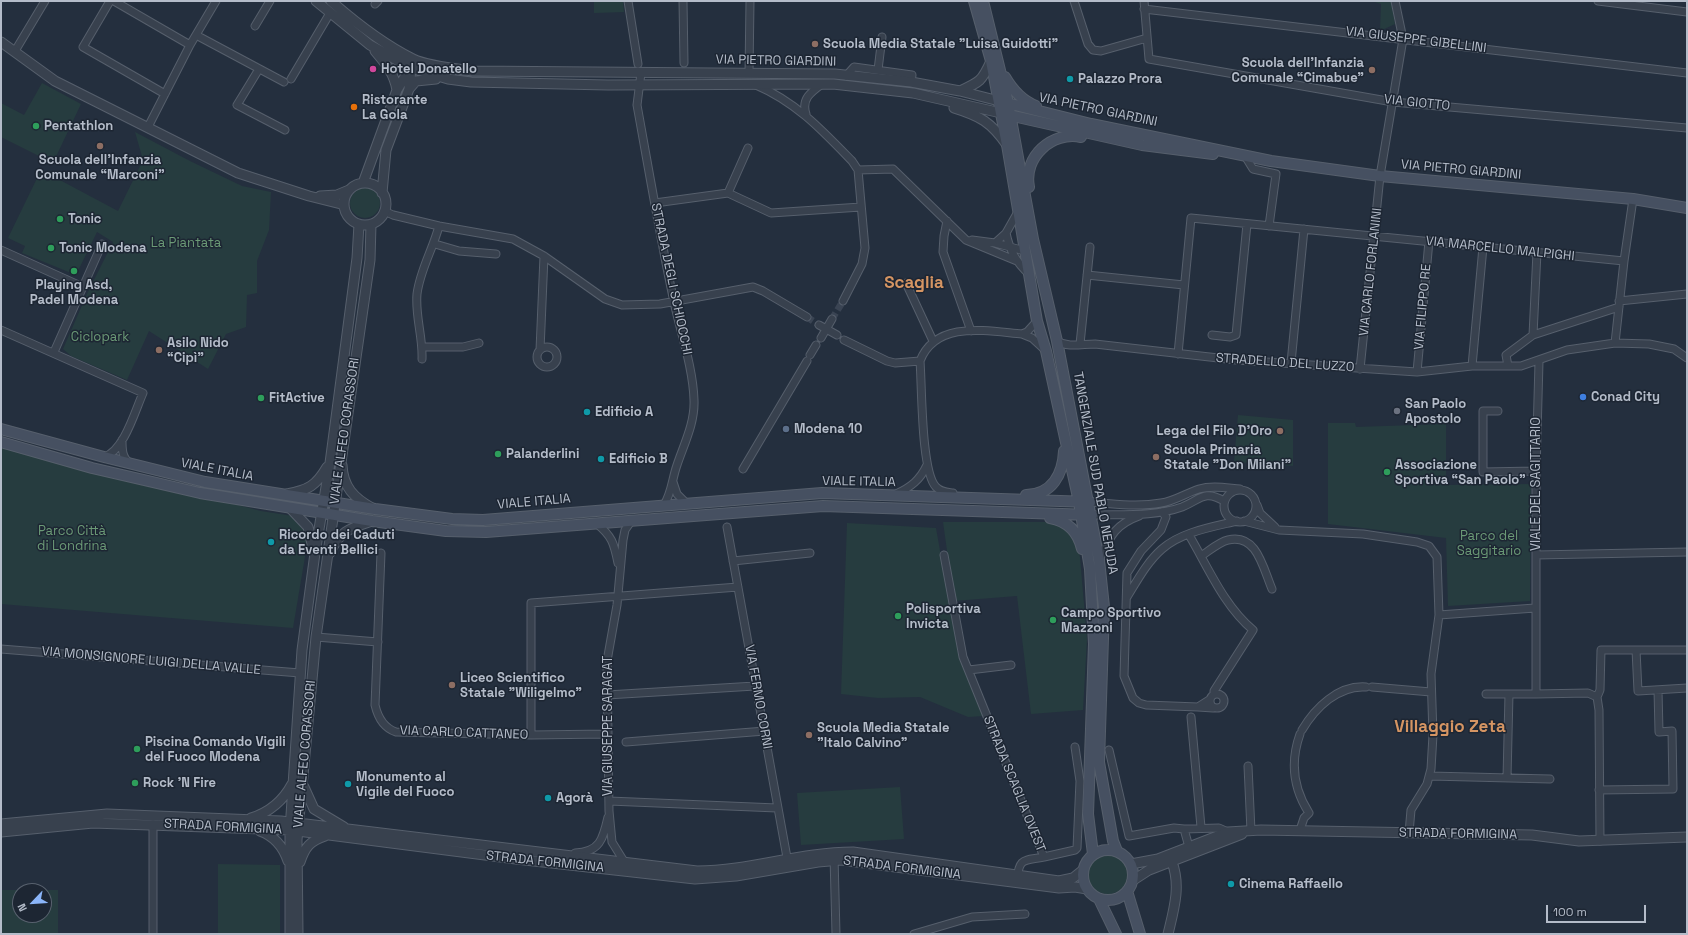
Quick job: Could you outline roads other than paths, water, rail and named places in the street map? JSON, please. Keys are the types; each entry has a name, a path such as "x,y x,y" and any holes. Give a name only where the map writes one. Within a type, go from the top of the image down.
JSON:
{"main road":[{"path":"974,1 995,63 1011,87 1031,104 1092,124"},
{"path":"983,1 995,63"},
{"name":"TANGENZIALE SUD PABLO NERUDA","path":"995,63 1057,342 1090,502 1100,560 1104,607 1099,762 1113,841 1117,851"},
{"name":"VIA PIETRO GIARDINI","path":"1004,102 1092,124 1205,146 1232,154 1380,176 1633,199 1687,208"},
{"name":"TANGENZIALE SUD PABLO NERUDA","path":"1006,115 1007,145 1037,321 1046,351 1079,502 1090,569 1094,644 1088,814 1093,854"},
{"name":"VIA PIETRO GIARDINI","path":"1006,115 1142,145 1206,154 1232,154"},
{"path":"1033,239 1038,234 1038,227 1028,175 1032,162 1042,148 1057,138 1070,135 1123,145 1142,145"},
{"path":"1025,252 1032,257 1043,303 1052,320"},
{"name":"VIALE ITALIA","path":"1,429 104,457 205,482 334,503 452,519 483,520 822,493 1090,502"},
{"path":"1001,499 1008,495 1038,494 1051,486 1063,466 1064,437"},
{"name":"VIALE ITALIA","path":"1,442 92,468 200,493 372,522 446,531 486,532 823,506 980,511"},
{"path":"980,511 1092,515"},
{"path":"980,511 1009,517 1060,520 1070,526 1076,534 1090,569"},
{"path":"1099,898 1114,899 1127,891 1132,881 1131,864 1126,856 1117,851 1109,849 1100,850 1088,858 1083,870 1084,883 1087,889 1099,898 1116,934"},
{"path":"1127,891 1140,934"}],"street":[{"path":"15,51 45,1"},
{"path":"110,1 83,47 165,94"},
{"path":"114,1 190,45"},
{"path":"148,127 190,45 216,1"},
{"path":"255,26 270,1"},
{"name":"VIA PIETRO GIARDINI","path":"316,1 370,45 389,67 395,79 397,90"},
{"name":"VIA PIETRO GIARDINI","path":"331,1 413,64 473,71 835,74 846,76 911,78 1004,102"},
{"path":"628,1 638,64"},
{"path":"683,1 684,63"},
{"path":"749,73 750,1"},
{"path":"1074,1 1088,44 1094,50 1101,51 1147,38 1144,5"},
{"path":"1395,1 1403,39"},
{"path":"1598,1 1687,12"},
{"name":"VIA GIUSEPPE GIBELLINI","path":"1144,5 1403,39 1687,73"},
{"path":"291,79 330,13"},
{"path":"196,35 284,82"},
{"path":"878,70 882,37"},
{"name":"VIA GIOTTO","path":"1147,38 1149,59 1392,102 1687,128"},
{"name":"VIA CARLO FORLANINI","path":"1360,369 1375,236 1380,176 1403,39"},
{"path":"1,42 55,81 238,173 344,206"},
{"name":"VIA PIETRO GIARDINI","path":"370,45 448,79 471,82 822,84 913,93 1006,115"},
{"path":"960,91 974,85 983,78 995,63"},
{"path":"382,193 386,150 409,89 413,64"},
{"path":"363,183 397,90 413,64"},
{"path":"846,76 854,67 878,70 911,78"},
{"path":"259,69 237,105 284,130"},
{"name":"STRADA DEGLI SCHIOCCHI","path":"641,73 637,105 674,302 692,381 694,400 692,421 674,472 670,494 664,505"},
{"path":"409,89 416,81 426,79 448,79"},
{"path":"752,83 774,93 806,114 852,160 858,170 865,248 864,257 858,274 843,301"},
{"path":"806,114 803,106 806,98 811,92 822,84"},
{"path":"913,93 984,119 996,130 1007,145"},
{"path":"728,193 748,148"},
{"path":"1245,156 1253,169 1276,174 1269,226"},
{"path":"858,170 893,169 966,240 1017,261"},
{"path":"309,196 337,195 349,190 355,185 363,183 377,187 382,193 386,205 381,217 371,224 359,224 349,217 344,206 345,198 349,190"},
{"path":"655,203 728,193 771,213 861,207"},
{"path":"1615,343 1624,261 1633,199"},
{"path":"995,243 1006,233 1018,210"},
{"path":"384,211 393,215 439,226 513,239 544,256 613,302 646,305 674,302 753,287 763,291 807,317"},
{"name":"VIA MARCELLO MALPIGHI","path":"1184,285 1191,218 1624,261"},
{"path":"948,221 944,236 943,252 971,331"},
{"name":"VIALE ALFEO CORASSORI","path":"298,934 293,782 300,672 314,553 330,462 357,258 359,224"},
{"name":"VIALE ALFEO CORASSORI","path":"290,934 289,865 302,783 316,638 325,564 370,260 371,224"},
{"path":"1212,335 1230,337 1236,334 1247,224"},
{"path":"422,358 422,347 417,321 417,292 425,265 435,244 439,226"},
{"path":"1291,363 1304,229"},
{"path":"1006,233 1009,248 1017,261 1029,275"},
{"path":"966,240 995,243 1025,252"},
{"name":"VIA FILIPPO RE","path":"1417,372 1429,241"},
{"path":"54,352 102,244"},
{"path":"435,244 459,251 496,254"},
{"path":"1080,344 1090,247"},
{"path":"1472,366 1483,247"},
{"path":"1,250 83,287"},
{"path":"1533,335 1537,252"},
{"path":"540,350 544,256"},
{"path":"1087,275 1184,285 1178,354"},
{"path":"906,283 933,341"},
{"path":"1508,366 1506,355 1533,335 1619,304 1687,294"},
{"path":"821,338 832,319"},
{"path":"1022,334 1027,332 1037,321"},
{"path":"819,325 837,335"},
{"path":"1,330 54,352 143,393 122,440 114,452 104,457"},
{"path":"980,498 971,494 941,492 933,484 927,465 920,361 923,352 933,341 953,332 971,331 1022,334 1032,338 1046,351"},
{"path":"844,340 887,362 920,361"},
{"name":"STRADELLO DEL LUZZO","path":"1057,342 1066,346 1080,344 1178,354 1360,369 1417,372 1472,366 1521,366 1539,362 1567,350 1615,343 1649,344 1674,349 1687,358"},
{"path":"422,347 463,347 479,343"},
{"path":"743,469 816,345"},
{"name":"VIALE DEL SAGITTARIO","path":"1536,694 1536,471 1539,362"},
{"path":"1498,411 1483,411 1483,472 1536,471"},
{"path":"122,440 122,452 126,460 136,465"},
{"path":"342,451 342,468 350,492 355,497 375,509"},
{"path":"281,495 303,491 313,486 321,478 330,462"},
{"path":"893,495 908,489 916,482 927,465"},
{"path":"673,482 677,494 686,503"},
{"path":"1090,502 1156,503 1181,497 1200,489 1214,487 1240,489 1249,492 1255,500 1260,513 1279,530"},
{"path":"1212,527 1222,520 1225,513 1224,501 1230,493 1240,489"},
{"path":"1092,515 1146,514 1162,512 1182,507 1198,498 1208,495 1217,497 1224,501"},
{"path":"1127,597 1139,577 1161,549 1176,540 1189,535 1212,527 1241,521 1254,513 1255,500"},
{"path":"290,508 308,527 314,553"},
{"path":"1162,512 1166,517 1161,530 1141,551 1126,573 1127,597 1124,676 1130,694 1139,703 1146,705 1213,708 1221,707 1224,702 1220,695 1212,697 1198,707"},
{"path":"1225,513 1232,520 1279,530 1363,534 1417,542 1429,546 1437,557 1439,615 1431,674 1433,735 1430,776 1424,790 1411,810 1409,833"},
{"path":"1100,560 1115,530 1127,520 1146,514"},
{"name":"VIA GIUSEPPE SARAGAT","path":"625,863 612,842 609,811 607,661 618,597 619,570 625,530 632,520"},
{"path":"325,564 338,538 344,532 372,522"},
{"name":"VIA GIUSEPPE SARAGAT","path":"596,523 607,532 614,543 619,570"},
{"name":"VIA FERMO CORNI","path":"727,527 788,863"},
{"path":"1189,535 1231,606 1242,621 1253,630 1212,697 1213,708"},
{"path":"1201,556 1227,540 1239,539 1250,542 1256,551 1272,589"},
{"path":"1536,555 1687,552"},
{"name":"VIA CARLO CATTANEO","path":"381,553 375,705 381,720 391,730 396,732 531,735 607,734"},
{"path":"733,561 810,553"},
{"name":"STRADA SCAGLIA OVEST","path":"944,555 962,651 1044,857 1022,862 1018,867 1018,878"},
{"path":"531,735 530,603 738,587"},
{"path":"1439,615 1535,608"},
{"path":"305,628 316,638 378,642"},
{"name":"VIA MONSIGNORE LUIGI DELLA VALLE","path":"1,649 300,672"},
{"path":"1600,841 1599,710 1597,697 1600,690 1600,650 1687,650"},
{"path":"1636,650 1638,691 1687,688"},
{"path":"969,670 1012,665"},
{"path":"607,695 755,686"},
{"path":"1300,830 1304,818 1309,813 1299,793 1293,761 1301,732 1310,716 1323,703 1358,686 1431,692"},
{"path":"1599,790 1673,789 1672,731 1659,732 1658,690"},
{"path":"1486,694 1588,693 1597,697"},
{"path":"1507,778 1509,694"},
{"path":"1191,718 1201,827"},
{"path":"626,742 764,731"},
{"path":"1044,857 1073,851 1077,848 1080,781 1075,747"},
{"name":"STRADA FORMIGINA","path":"1109,750 1129,836 1174,828 1184,829 1201,827 1219,828 1229,835"},
{"path":"1248,766 1250,831"},
{"path":"1430,776 1550,779"},
{"path":"246,819 261,815 275,806 288,791 293,782"},
{"path":"302,783 314,810 346,829"},
{"path":"609,801 777,808"},
{"name":"VIA GIUSEPPE SARAGAT","path":"555,853 585,853 594,848 602,839 609,811"},
{"name":"STRADA FORMIGINA","path":"1,824 93,814 246,819 294,826 346,829 555,853 625,863 666,875"},
{"name":"STRADA FORMIGINA","path":"1,832 93,823 253,828 294,826 329,835 516,859 666,875 788,863 853,852 1018,878 1059,888 1075,886 1087,889"},
{"path":"153,824 153,934"},
{"path":"253,828 268,834 278,842 285,853 289,865"},
{"path":"1184,829 1189,846"},
{"name":"STRADA FORMIGINA","path":"1132,881 1189,846 1250,831 1300,830 1532,835 1579,841 1687,837"},
{"path":"297,871 307,845 316,839 329,835"},
{"name":"STRADA FORMIGINA","path":"1131,864 1171,858 1229,835"},
{"path":"834,856 836,934"},
{"path":"1168,934 1177,888 1177,875 1171,858"},
{"name":"STRADA FORMIGINA","path":"1018,878 1063,881 1073,878 1083,870"},
{"path":"914,934 972,917 1024,914"}],"tunnel":[{"path":"832,319 843,301"},
{"path":"807,317 819,325"}],"place":[{"name":"Scuola Media Statale \"Luisa Guidotti\"","path":"815,44"},
{"name":"Hotel Donatello","path":"373,69"},
{"name":"Scuola dell’Infanzia Comunale “Cimabue”","path":"1372,70"},
{"name":"Palazzo Prora","path":"1070,79"},
{"name":"Ristorante La Gola","path":"354,107"},
{"name":"Pentathlon","path":"36,126"},
{"name":"Scuola dell’Infanzia Comunale “Marconi”","path":"100,146"},
{"name":"Tonic","path":"60,219"},
{"name":"Tonic Modena","path":"51,248"},
{"name":"Playing Asd, Padel Modena","path":"74,271"},
{"name":"Asilo Nido “Cipì”","path":"159,350"},
{"name":"Conad City","path":"1583,397"},
{"name":"FitActive","path":"261,398"},
{"name":"San Paolo Apostolo","path":"1397,411"},
{"name":"Edificio A","path":"587,412"},
{"name":"Modena 10","path":"786,429"},
{"name":"Lega del Filo D'Oro","path":"1280,431"},
{"name":"Palanderlini","path":"498,454"},
{"name":"Scuola Primaria Statale \"Don Milani\"","path":"1156,457"},
{"name":"Edificio B","path":"601,459"},
{"name":"Associazione Sportiva “San Paolo”","path":"1387,472"},
{"name":"Ricordo dei Caduti da Eventi Bellici","path":"271,542"},
{"name":"Polisportiva Invicta","path":"898,616"},
{"name":"Campo Sportivo Mazzoni","path":"1053,620"},
{"name":"Liceo Scientifico Statale \"Wiligelmo\"","path":"452,685"},
{"name":"Scuola Media Statale \"Italo Calvino\"","path":"809,735"},
{"name":"Piscina Comando Vigili del Fuoco Modena","path":"137,749"},
{"name":"Rock 'N Fire","path":"135,783"},
{"name":"Monumento al Vigile del Fuoco","path":"348,784"},
{"name":"Agorà","path":"548,798"},
{"name":"Cinema Raffaello","path":"1231,884"}],"district":[{"name":"Scaglia","path":"914,283"},
{"name":"Villaggio Zeta","path":"1450,727"}],"park label":[{"name":"La Piantata","path":"186,243"},
{"name":"Ciclopark","path":"100,337"},
{"name":"Parco Città di Londrina","path":"72,538"},
{"name":"Parco del Saggitario","path":"1489,544"}]}
